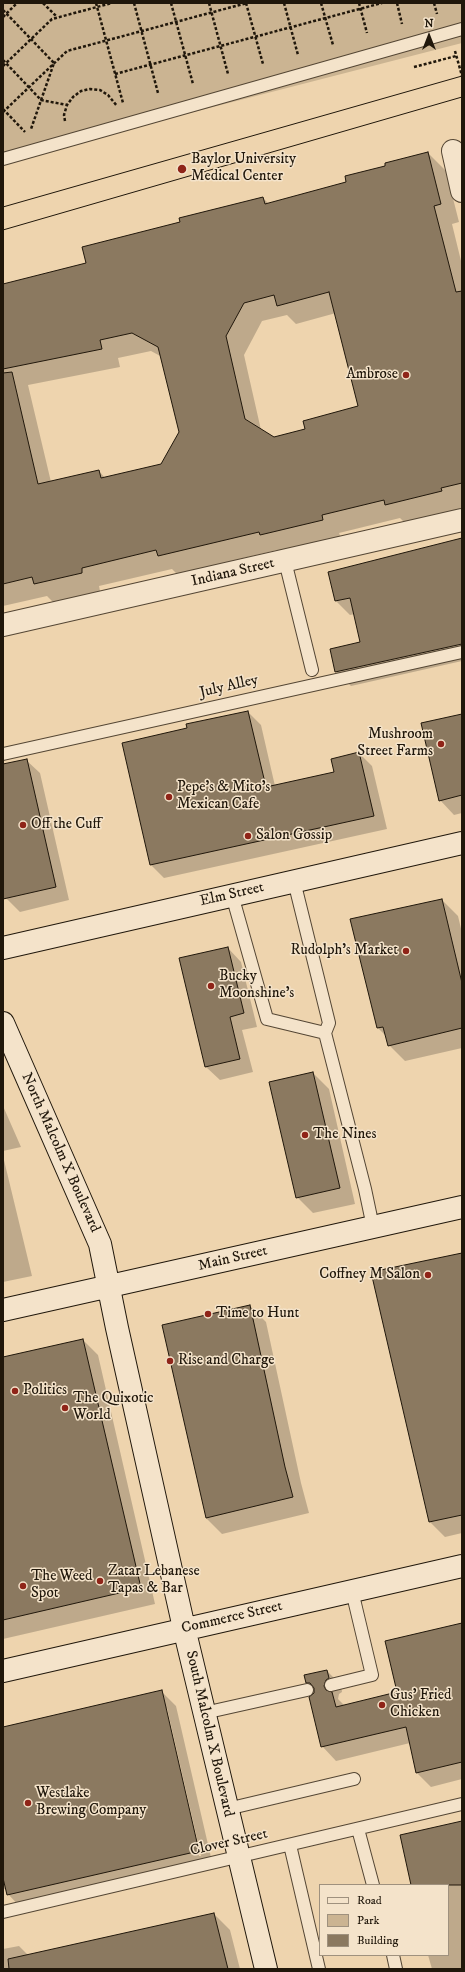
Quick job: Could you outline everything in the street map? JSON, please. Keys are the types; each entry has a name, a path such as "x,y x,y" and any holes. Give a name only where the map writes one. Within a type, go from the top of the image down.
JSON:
{"street":[{"path":"457,150 462,191"},
{"name":"Indiana Street","path":"3,625 462,520"},
{"name":"Elm Street","path":"3,948 462,843"},
{"name":"North Malcolm X Boulevard","path":"3,1023 100,1244 109,1287"},
{"name":"Main Street","path":"3,1310 462,1207"},
{"name":"South Malcolm X Boulevard","path":"109,1287 184,1628 266,1969"},
{"name":"Commerce Street","path":"3,1671 184,1628 462,1566"}],"lane":[{"path":"3,159 462,29"},
{"path":"285,561 312,670"},
{"name":"July Alley","path":"3,754 462,652"},
{"path":"294,881 329,1023 325,1033 374,1227"},
{"path":"232,895 267,1019 325,1033"},
{"path":"331,1685 372,1675 352,1591"},
{"path":"204,1713 307,1690"},
{"path":"227,1809 354,1779"},
{"name":"Clover Street","path":"3,1912 462,1804"},
{"path":"358,1829 373,1884"},
{"path":"290,1845 319,1969"},
{"path":"393,1956 396,1969"}],"path":[{"path":"3,17 17,3"},
{"path":"43,3 57,18"},
{"path":"96,3 129,124"},
{"path":"3,66 52,19 112,3"},
{"path":"134,3 163,114"},
{"path":"171,3 198,104"},
{"path":"208,3 233,94"},
{"path":"54,63 28,135 4,111 29,88 54,63 67,51 246,3 268,84"},
{"path":"284,3 303,74"},
{"path":"321,3 338,64"},
{"path":"359,3 373,54"},
{"path":"115,74 382,3"},
{"path":"3,10 54,63"},
{"path":"414,67 456,56"},
{"path":"3,60 41,100 67,105"}],"green space":[{"path":"3,3 462,3 462,43 3,161"}],"building":[{"name":"Ambrose","path":"428,152 441,204 434,206 456,292 462,291 462,483 441,488 442,491 385,505 384,500 322,515 323,520 260,535 259,532 158,556 156,550 82,568 82,573 34,584 32,577 3,584 3,373 12,372 38,484 99,470 101,478 161,464 179,432 158,347 132,333 100,340 102,349 3,369 3,284 86,263 82,247 180,222 179,218 263,197 265,204 346,182 345,176 385,166 385,163","holes":["329,292 358,406 303,421 305,429 274,437 245,419 226,336 244,303 274,295 277,306"]},
{"path":"462,538 462,644 335,672 330,649 360,642 350,598 335,601 328,572"},
{"path":"248,711 266,787 334,772 331,759 359,752 374,816 150,865 122,743 187,728 186,724"},
{"name":"Mushroom Street Farms","path":"462,714 462,795 439,801 421,723"},
{"name":"Off the Cuff","path":"27,759 56,887 3,899 3,764"},
{"name":"Rudolph's Market","path":"442,899 462,983 462,1028 388,1046 383,1027 377,1028 350,919"},
{"name":"Bucky Moonshine's","path":"228,947 244,1013 230,1017 240,1059 205,1067 179,958"},
{"name":"The Nines","path":"313,1072 340,1188 296,1198 269,1082"},
{"path":"462,1253 462,1515 429,1522 371,1272"},
{"path":"250,1305 285,1467 293,1497 206,1518 162,1325"},
{"path":"83,1339 141,1588 3,1620 3,1357"},
{"path":"462,1623 462,1762 416,1773 406,1727 321,1747 309,1697 314,1693 314,1688 310,1683 306,1683 304,1675 327,1670 329,1678 326,1680 324,1686 326,1690 332,1692 336,1707 397,1692 385,1641"},
{"path":"162,1690 199,1851 7,1895 3,1878 3,1727"},
{"path":"462,1821 462,1885 411,1884 400,1835"},
{"path":"214,1913 228,1969 9,1969 8,1959"}],"tram line":[{"path":"3,207 462,76"},
{"path":"3,230 462,97"}],"place":[{"name":"Baylor University Medical Center","path":"182,169"},
{"name":"Ambrose","path":"406,375"},
{"name":"Mushroom Street Farms","path":"441,744"},
{"name":"Pepe's & Mito's Mexican Cafe","path":"169,797"},
{"name":"Off the Cuff","path":"23,825"},
{"name":"Salon Gossip","path":"248,836"},
{"name":"Rudolph's Market","path":"406,951"},
{"name":"Bucky Moonshine's","path":"211,986"},
{"name":"The Nines","path":"305,1135"},
{"name":"Coffney M Salon","path":"428,1275"},
{"name":"Time to Hunt","path":"208,1314"},
{"name":"Rise and Charge","path":"170,1361"},
{"name":"Politics","path":"15,1391"},
{"name":"The Quixotic World","path":"65,1408"},
{"name":"Zatar Lebanese Tapas & Bar","path":"100,1581"},
{"name":"The Weed Spot","path":"23,1586"},
{"name":"Gus' Fried Chicken","path":"382,1705"},
{"name":"Westlake Brewing Company","path":"28,1803"}]}
